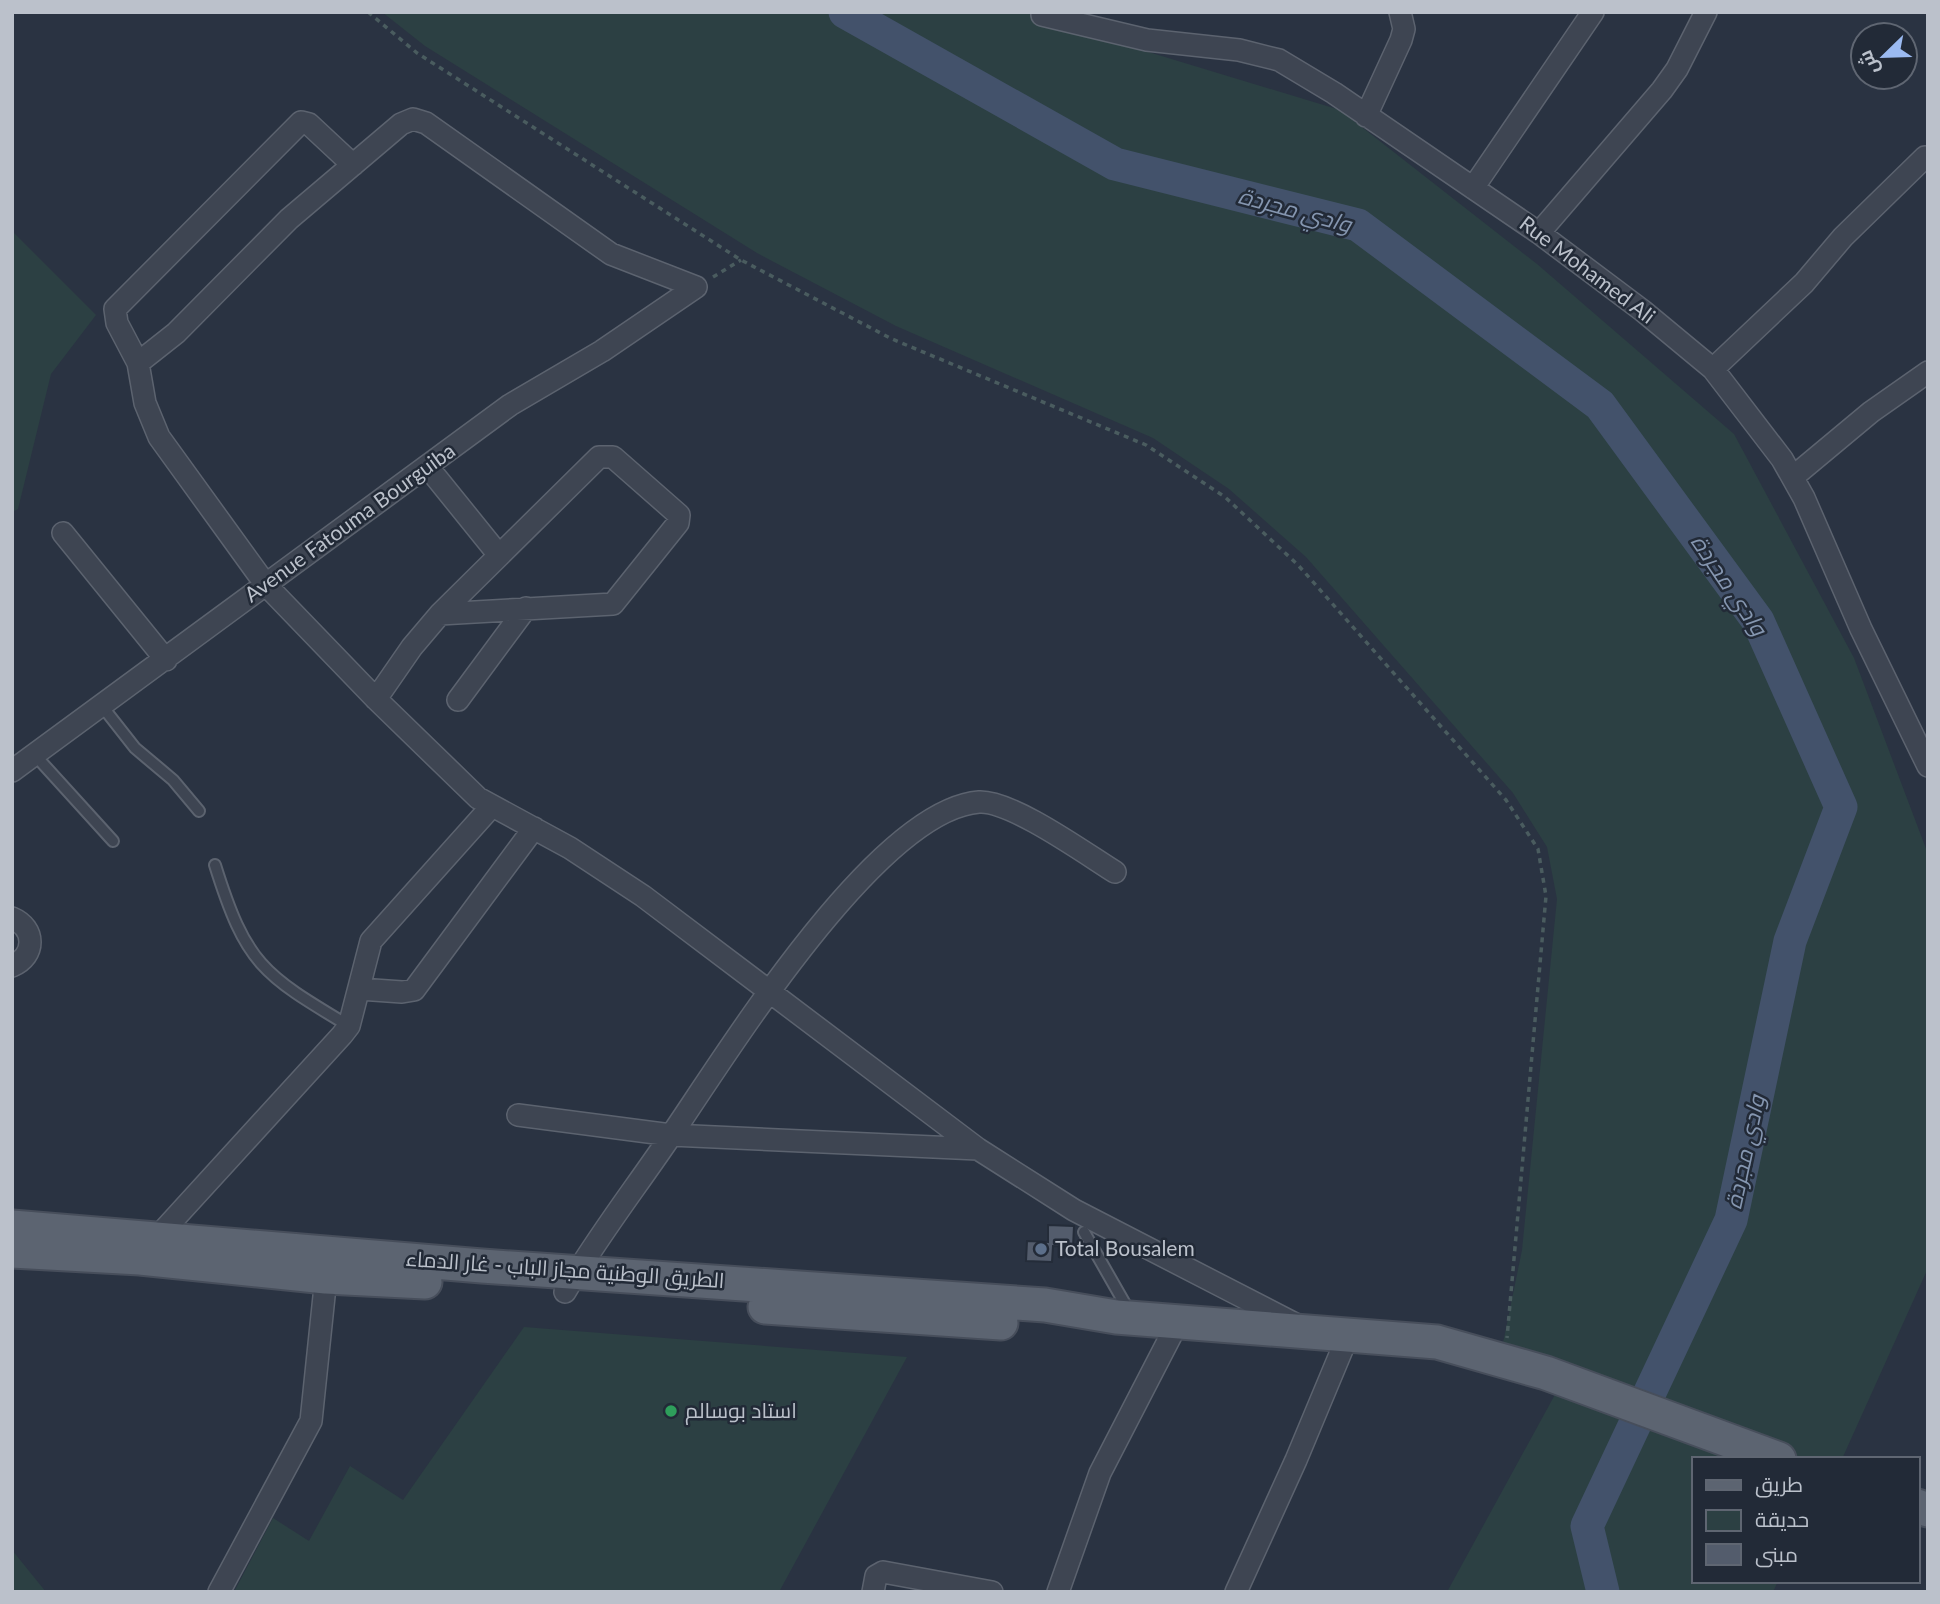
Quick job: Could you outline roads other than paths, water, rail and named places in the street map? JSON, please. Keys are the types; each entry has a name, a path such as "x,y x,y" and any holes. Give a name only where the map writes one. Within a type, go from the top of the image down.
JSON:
{"main road":[{"name":"الطريق الوطنية مجاز الباب - غار الدماء","path":"15,1236 480,1276 887,1305 1045,1325 1125,1318 1349,1333 1437,1342 1546,1373 1774,1457"},
{"name":"الطريق الوطنية مجاز الباب - غار الدماء","path":"149,1247 326,1278 397,1268"}],"street":[{"path":"1366,116 1401,40 1404,29 1400,12"},
{"path":"1473,188 1593,12"},
{"path":"1539,233 1678,69 1706,12"},
{"name":"Rue Mohamed Ali","path":"1044,14 1147,40 1262,54 1334,93 1539,233 1643,311 1713,369 1754,419 1793,477 1861,629 1928,766"},
{"name":"Avenue Fatouma Bourguiba","path":"12,771 510,405 602,351 696,287 611,254 418,120 401,124 353,165"},
{"path":"138,363 176,333 289,219 353,165 309,124 297,125 117,304 115,316 138,363 145,403 159,437 266,586 376,699 491,807 534,828 643,896 978,1149 1084,1216 1309,1331"},
{"path":"1713,369 1804,283 1843,237 1925,157"},
{"path":"1793,477 1871,412 1928,372"},
{"path":"376,699 412,647 440,614 593,462 606,455 613,457 679,514 678,523 613,604 440,614"},
{"path":"427,466 498,554"},
{"path":"63,533 166,660"},
{"path":"458,700 526,608"},
{"path":"571,1282 768,991 870,868 898,844 938,816 962,805 983,802 1003,806 1115,872"},
{"path":"149,1247 349,1026 371,941 491,807"},
{"path":"359,989 402,992 414,990 534,828"},
{"path":"12,918 26,927 31,942 26,957 12,966"},
{"path":"518,1115 671,1135 978,1149"},
{"path":"219,1592 312,1422 326,1278"},
{"path":"1058,1592 1100,1473 1178,1322"},
{"path":"1236,1592 1349,1333"},
{"path":"873,1592 876,1576 883,1572 992,1592"}],"lane":[{"path":"102,706 135,748 173,780 199,811"},
{"path":"34,754 113,841"},
{"path":"215,865 232,919 265,970 287,988 349,1026"},
{"path":"1084,1232 1125,1318"}],"waterway":[{"name":"وادي مجردة","path":"845,12 1115,164 1358,225 1600,405 1758,621 1841,807 1790,941 1731,1220 1587,1526 1603,1592"}],"place":[{"name":"Total Bousalem","path":"1041,1249"},
{"name":"استاد بوسالم","path":"671,1411"}]}
